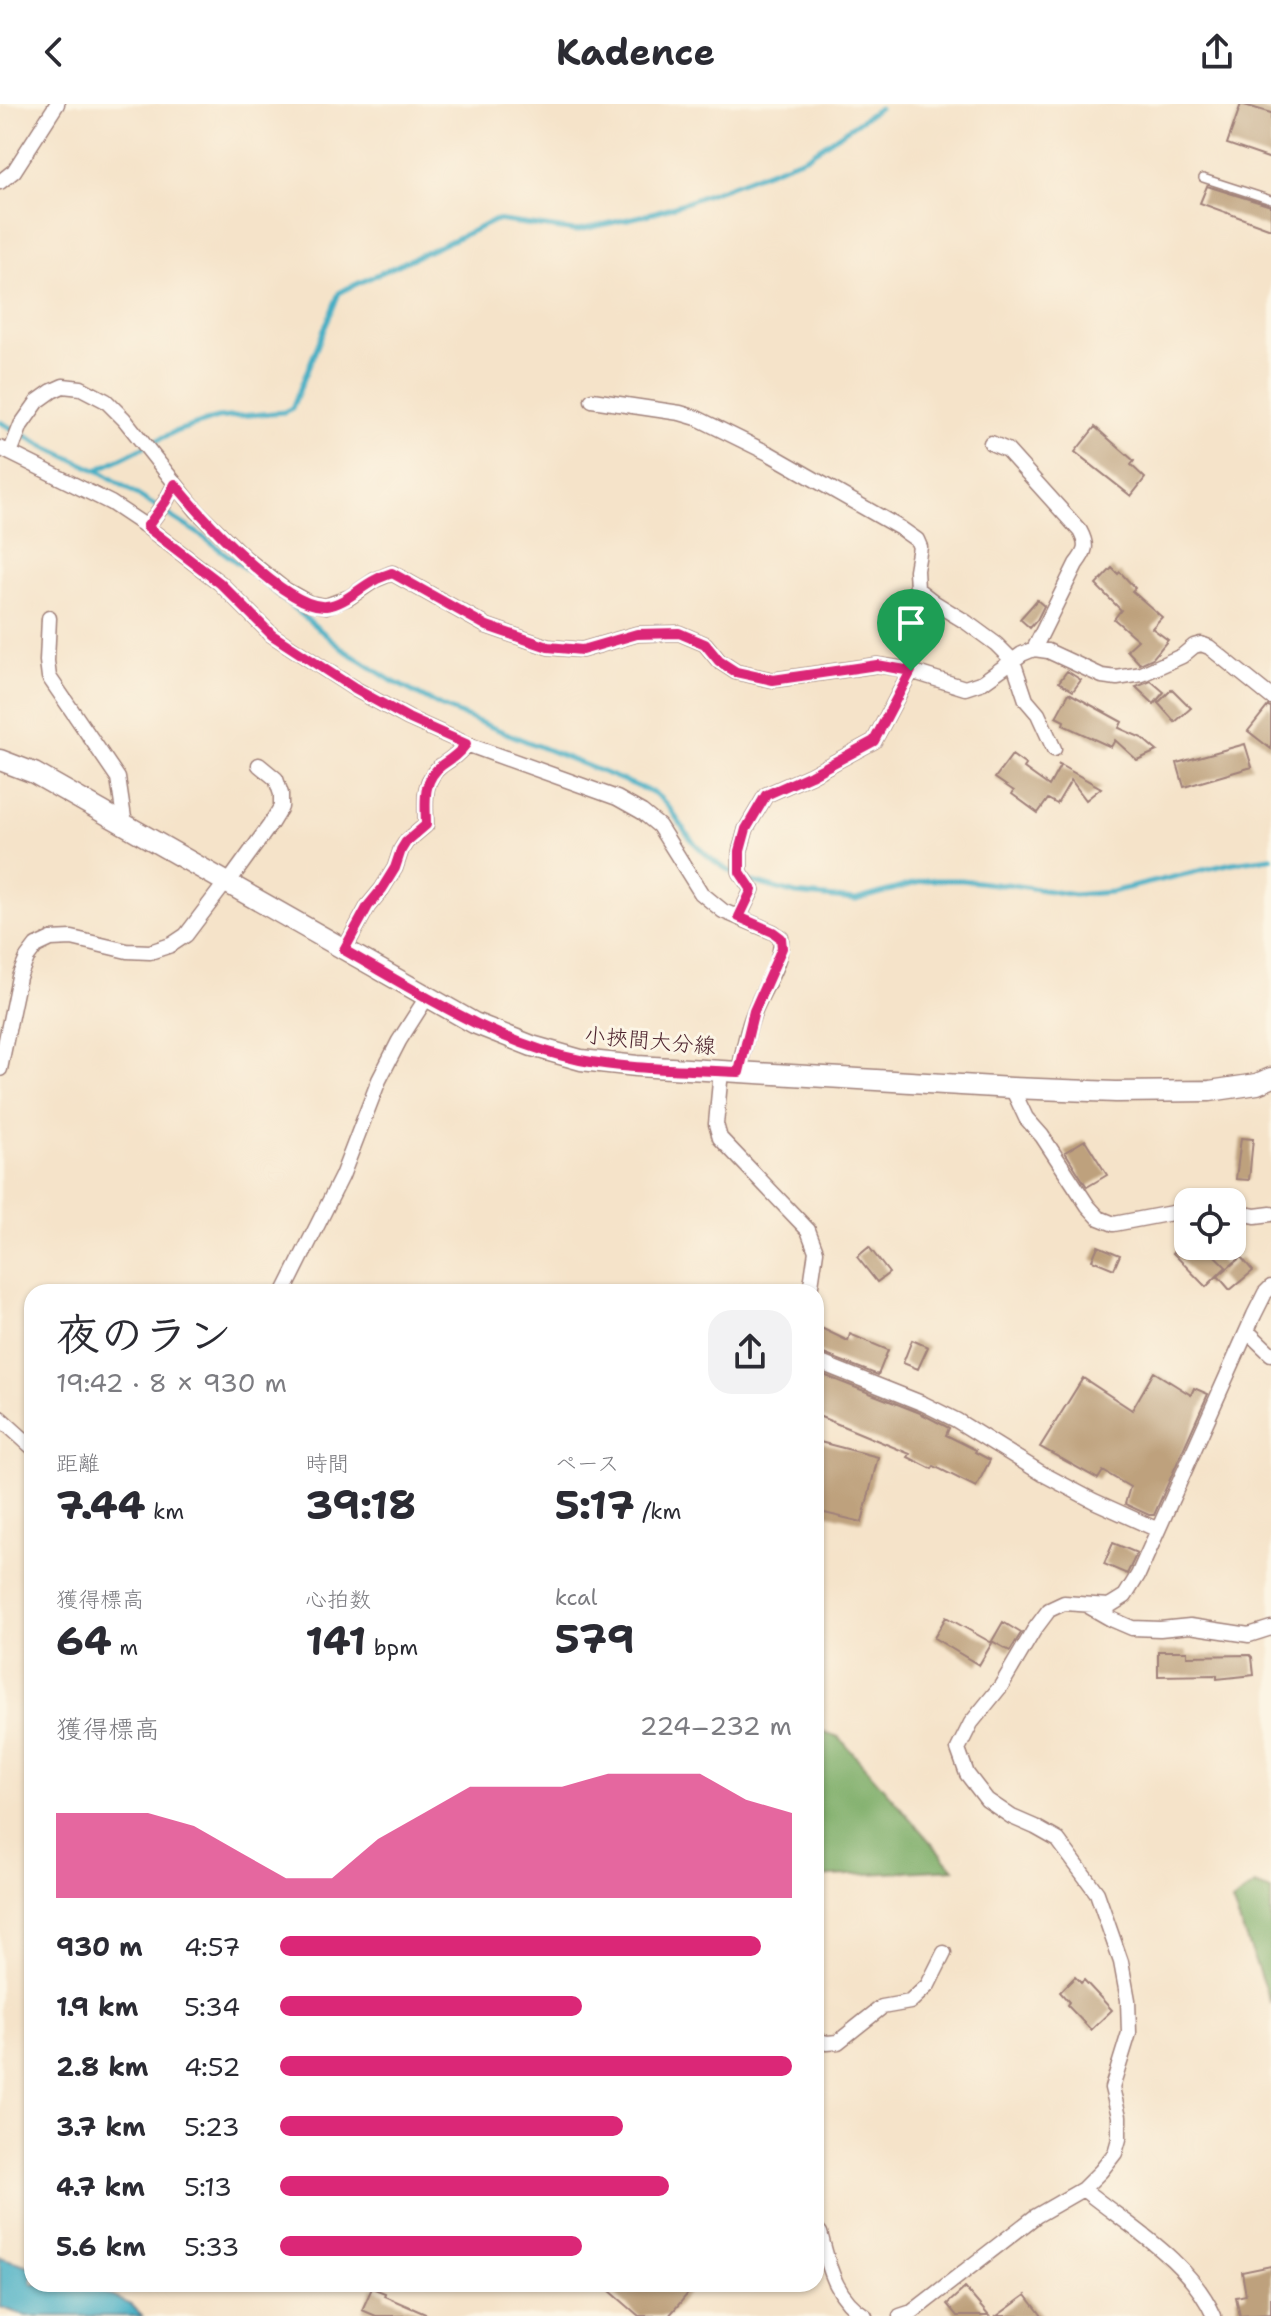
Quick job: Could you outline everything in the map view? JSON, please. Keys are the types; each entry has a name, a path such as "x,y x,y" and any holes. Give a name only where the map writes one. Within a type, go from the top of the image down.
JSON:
{"main road":[{"name":"小挾間大分線","path":"0,760 34,773 474,1023 532,1046 581,1060 1116,1092 1210,1091 1257,1084 1271,1078"}],"street":[{"path":"0,182 14,171 57,104"},
{"path":"811,1284 816,1251 808,1230 720,1138 716,1124 730,1071 782,948 781,938 723,911 701,893 659,826 642,812 617,798 466,744 368,696 272,635 220,583 149,525 5,451 38,401 63,386 81,388 106,401 124,419 197,511 244,557 284,589 309,603 326,606 350,597 392,573 487,626 548,647 582,650 637,634 679,633 705,644 719,661 736,672 773,680 877,665 911,671 965,688 983,682 1034,649 1087,544 1080,531 1007,450 991,443"},
{"path":"592,400 697,418 770,454 917,540 920,547 917,589 996,644 1013,661 1026,700 1038,714 1054,749"},
{"path":"149,525 175,484"},
{"path":"49,618 49,677 118,778 125,825"},
{"path":"1034,649 1048,651 1102,676 1117,678 1142,674 1201,644 1209,647 1271,697"},
{"path":"739,917 752,890 740,872 740,851 746,829 766,795 874,741 911,671"},
{"path":"344,950 368,906 395,868 406,842 426,825 425,797 429,779 466,744"},
{"path":"0,1069 19,977 36,946 51,939 72,938 99,946 150,952 171,945 186,935 281,807 276,779 259,765"},
{"path":"288,1284 342,1176 379,1080 427,997"},
{"path":"1012,1088 1026,1118 1099,1218 1114,1224 1174,1213"},
{"path":"1246,1214 1271,1214"},
{"path":"904,2315 961,2276 1036,2216 1083,2189 1115,2153 1119,2139 1119,2116 1112,2088 1129,2033 1128,2000 1121,1962 1097,1893 1058,1840 1012,1817 987,1800 967,1774 958,1749 971,1723 1001,1686 1049,1610 1064,1603 1109,1606 1125,1596 1138,1575 1265,1293 1271,1287"},
{"path":"1248,1332 1271,1354"},
{"path":"824,1364 913,1399 956,1420 1043,1474 1158,1530"},
{"path":"0,1418 24,1440"},
{"path":"1088,1605 1132,1628 1190,1626 1249,1635 1271,1628"},
{"path":"824,2042 838,2042 882,2007 910,2002 928,1985 944,1953"},
{"path":"1083,2189 1182,2268 1204,2294 1214,2316"},
{"path":"824,2247 835,2285 865,2316"}],"lane":[{"path":"1203,178 1271,200"}],"green space":[{"path":"824,1732 839,1737 954,1869 824,1877"},
{"path":"1255,1885 1271,1891 1271,2004 1232,1902"}],"water":[{"path":"0,2257 24,2264 24,2292 103,2292 132,2305 142,2316 26,2316 0,2307"}],"building":[{"path":"1241,104 1271,113 1271,159 1227,144"},
{"path":"1207,186 1271,206 1271,229 1200,203"},
{"path":"1095,427 1134,461 1131,465 1145,478 1131,496 1075,452"},
{"path":"1112,568 1118,574 1120,572 1135,588 1132,591 1162,617 1152,628 1168,640 1153,658 1140,664 1127,650 1138,640 1114,619 1121,610 1096,585"},
{"path":"1037,600 1044,606 1030,628 1020,619"},
{"path":"1067,671 1081,680 1073,691 1059,682"},
{"path":"1151,681 1164,692 1154,704 1136,687"},
{"path":"1172,689 1191,708 1175,722 1158,703"},
{"path":"1069,693 1122,722 1119,728 1142,738 1157,751 1137,760 1115,740 1111,747 1063,725 1064,721 1056,717"},
{"path":"1268,706 1271,707 1271,749 1248,731"},
{"path":"1245,744 1252,767 1184,787 1177,763"},
{"path":"1012,755 1049,786 1060,766 1058,764 1101,788 1086,800 1071,780 1057,804 1048,799 1038,813 995,778"},
{"path":"1241,1138 1253,1139 1249,1180 1236,1179"},
{"path":"1085,1140 1107,1175 1087,1187 1065,1152"},
{"path":"1098,1246 1120,1255 1114,1269 1092,1260"},
{"path":"869,1247 889,1273 877,1282 857,1257"},
{"path":"1180,1260 1219,1260 1226,1267 1206,1287"},
{"path":"1237,1260 1244,1260 1253,1271 1230,1290 1218,1276"},
{"path":"824,1329 848,1341 850,1334 888,1350 878,1375 824,1354"},
{"path":"912,1340 928,1347 918,1369 903,1363"},
{"path":"1154,1372 1191,1395 1194,1388 1208,1394 1154,1515 1149,1515 1125,1504 1130,1487 1103,1471 1098,1479 1040,1447 1083,1378 1132,1410"},
{"path":"824,1375 920,1413 949,1428 946,1435 990,1460 976,1487 908,1457 910,1454 824,1418"},
{"path":"824,1443 878,1457 862,1522 824,1513"},
{"path":"1113,1543 1137,1553 1127,1574 1104,1564"},
{"path":"946,1617 992,1643 979,1665 934,1638"},
{"path":"1003,1622 1021,1633 1010,1651 992,1641"},
{"path":"1158,1651 1187,1651 1187,1656 1250,1655 1254,1675 1217,1679 1217,1675 1158,1676"},
{"path":"1075,1977 1081,1983 1084,1980 1112,2010 1091,2030 1067,2005 1069,2002 1060,1992"},
{"path":"1271,2266 1271,2314 1240,2316 1236,2297 1246,2295 1242,2272"},
{"path":"965,2288 989,2316 957,2316 947,2304"},
{"path":"370,2292 382,2292 384,2296 430,2316 376,2316 362,2310"},
{"path":"611,2292 689,2292 669,2316 639,2316"},
{"path":"1026,2295 1042,2316 997,2316"}],"waterway":[{"path":"97,470 174,432 217,418 284,412 292,408 339,293 348,288 496,220 575,231 687,202 806,157 879,108"},
{"path":"0,422 103,473 202,536 344,650 392,681 442,707 654,793 698,846 717,863 738,875"},
{"path":"750,881 796,894 856,900 927,880 1007,884 1074,895 1111,892 1232,863 1271,858"}],"route":[{"path":"175,484 197,511 244,557 284,589 309,603 326,606 350,597 392,573 487,626 548,647 582,650 637,634 679,633 705,644 719,661 736,672 773,680 877,665 911,671 874,741 766,795 746,829 740,851 740,872 752,890 739,917 773,932 781,938 782,948 754,1011 739,1072 581,1060 532,1046 474,1023 344,950 368,906 395,868 406,842 426,825 425,797 429,779 466,744 408,718 355,689 272,635 220,583 147,527 175,484"}]}
